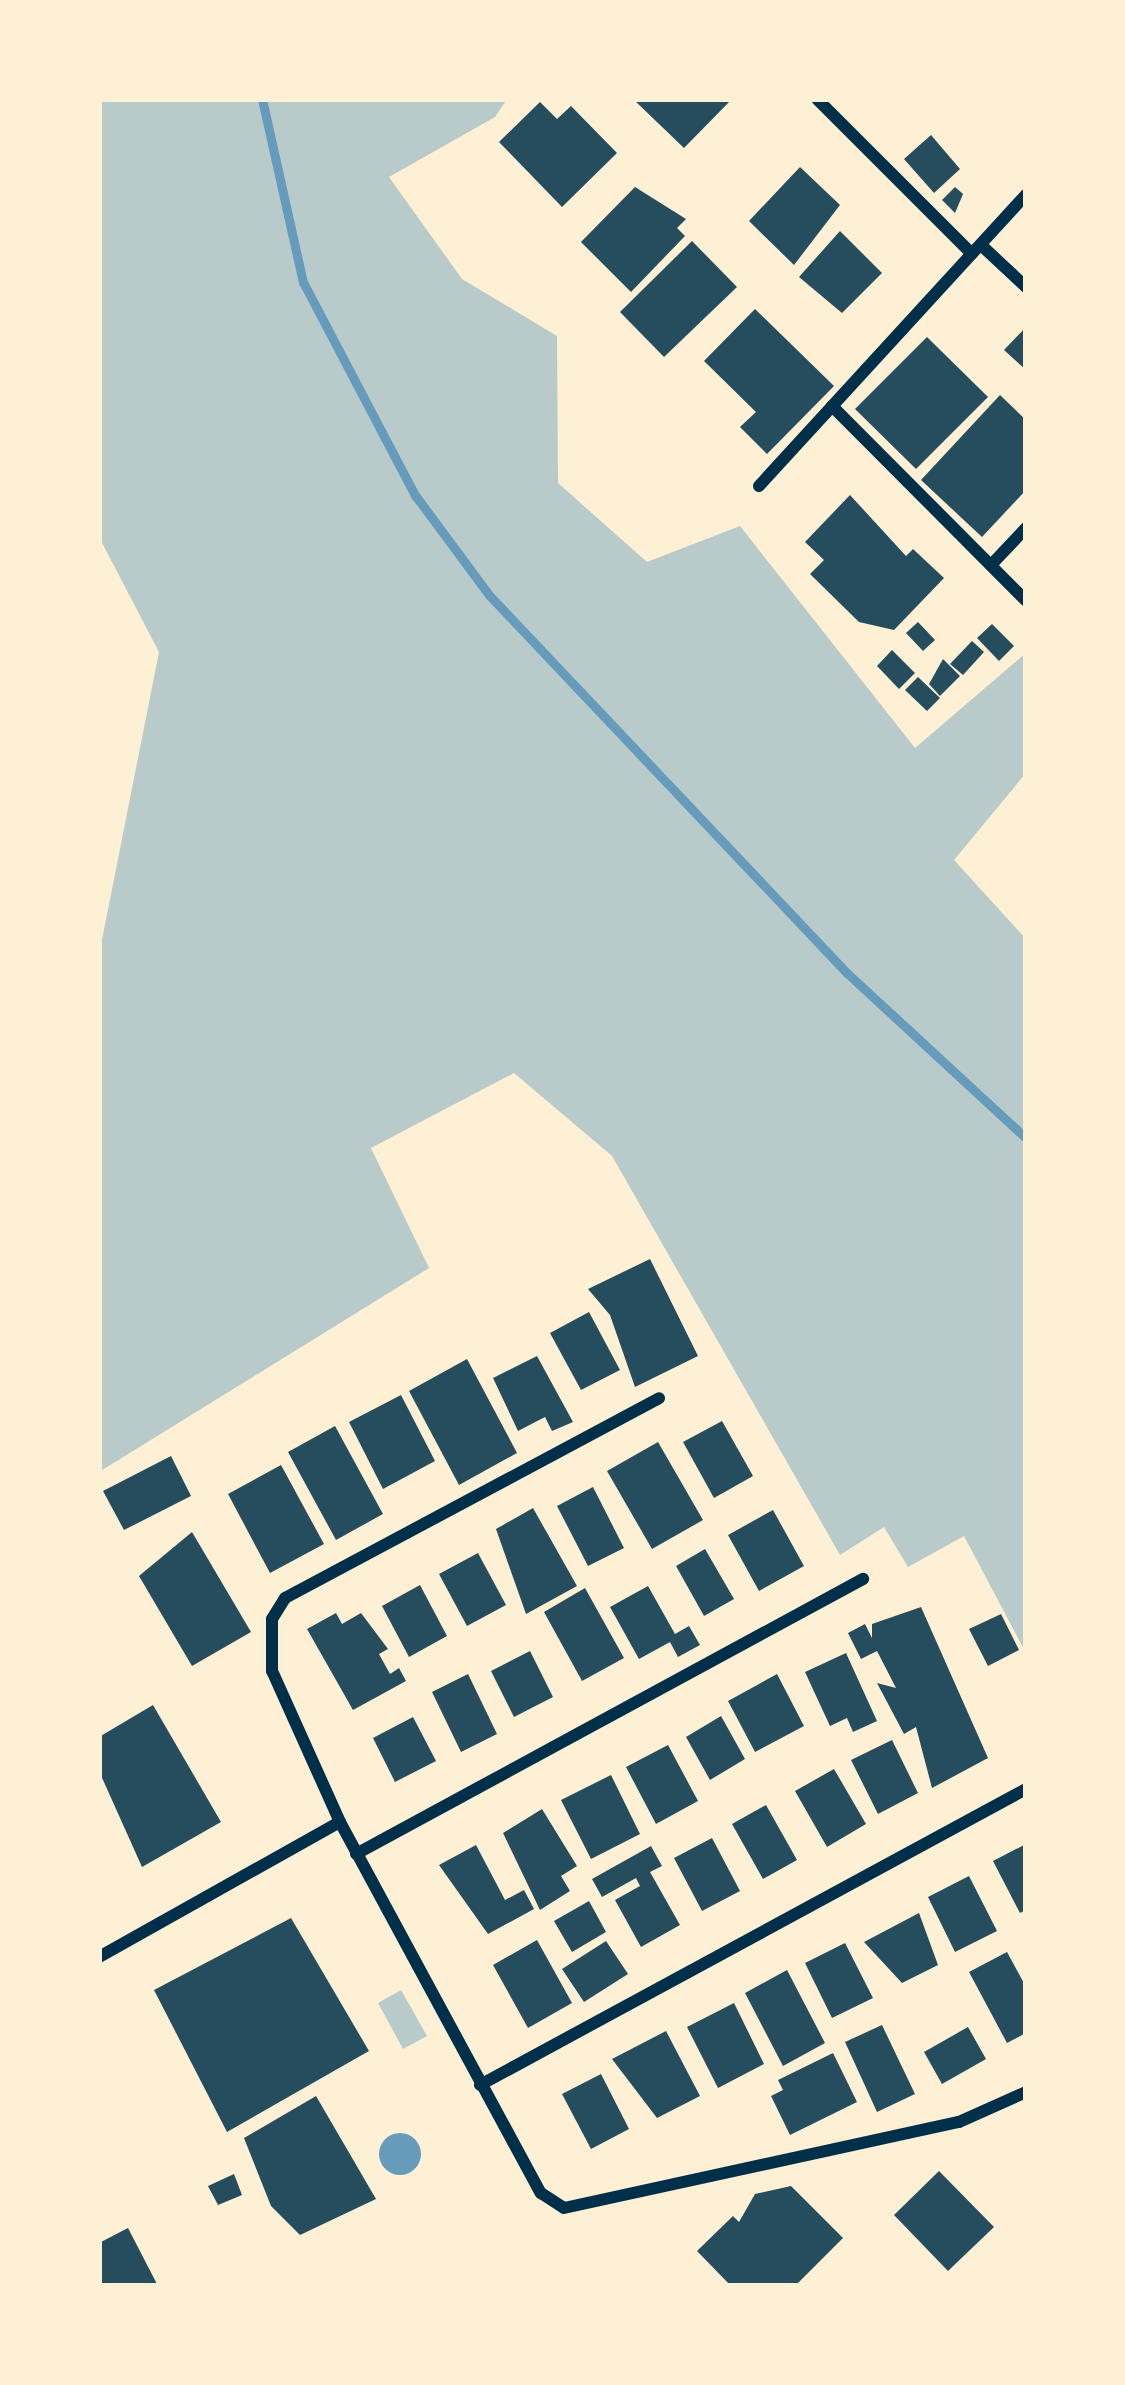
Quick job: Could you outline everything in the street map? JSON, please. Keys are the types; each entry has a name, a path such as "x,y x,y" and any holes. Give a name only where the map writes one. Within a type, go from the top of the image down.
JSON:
{"street":[{"path":"817,99 976,250 1026,287"},
{"path":"759,486 1026,195"},
{"path":"832,406 1026,601"},
{"path":"991,565 1026,528"},
{"path":"659,1398 285,1598 272,1619 272,1671 356,1854 541,2193 564,2208 958,2122 1026,2092"},
{"path":"356,1854 863,1579"},
{"path":"480,2085 1026,1789"},
{"path":"99,1958 340,1822"}],"shaded area":[{"path":"99,99 507,99 495,117 389,177 462,279 557,336 558,483 647,562 740,526 915,748 1026,653 1026,773 954,860 1026,939 1026,1653 964,1536 908,1567 884,1527 840,1555 612,1156 514,1073 371,1148 429,1268 99,1472 99,955 159,652 99,537"},
{"path":"401,1990 427,2036 403,2049 378,2003"}],"water":[{"path":"400,2133 415,2139 421,2154 415,2169 400,2175 385,2169 379,2154 385,2139"}],"building":[{"path":"633,99 732,99 684,148"},
{"path":"540,102 557,119 571,106 617,153 562,207 499,142"},
{"path":"931,135 960,169 934,193 904,159"},
{"path":"800,167 840,205 794,265 749,221"},
{"path":"635,187 686,219 677,228 685,236 631,292 581,242"},
{"path":"955,187 963,194 955,213 942,200"},
{"path":"840,231 882,273 842,313 799,277"},
{"path":"692,241 737,287 664,357 620,312"},
{"path":"755,309 834,386 767,454 740,427 756,412 704,361"},
{"path":"1026,327 1026,370 1004,350"},
{"path":"927,337 988,397 916,469 855,409"},
{"path":"1000,395 1026,420 1026,490 982,537 921,480"},
{"path":"850,495 906,556 913,549 944,578 894,630 859,622 810,574 824,560 805,542"},
{"path":"918,622 935,640 923,651 906,633"},
{"path":"992,624 1014,646 999,661 977,638"},
{"path":"972,641 984,652 963,675 950,664"},
{"path":"892,650 915,673 899,689 877,666"},
{"path":"943,659 960,676 940,696 929,684"},
{"path":"918,677 940,698 927,711 905,690"},
{"path":"650,1259 698,1356 635,1387 610,1315 588,1289"},
{"path":"589,1312 620,1370 581,1390 550,1333"},
{"path":"537,1356 573,1422 552,1431 545,1417 518,1431 493,1378"},
{"path":"467,1359 517,1453 459,1485 409,1391"},
{"path":"401,1395 435,1461 383,1489 349,1422"},
{"path":"722,1421 753,1476 714,1498 683,1442"},
{"path":"335,1426 383,1514 336,1540 288,1452"},
{"path":"658,1442 703,1520 652,1549 607,1471"},
{"path":"171,1456 191,1496 124,1530 103,1491"},
{"path":"281,1465 324,1544 270,1573 228,1494"},
{"path":"593,1487 624,1548 588,1566 557,1506"},
{"path":"533,1508 577,1586 526,1614 496,1529"},
{"path":"773,1510 804,1566 759,1591 728,1535"},
{"path":"192,1532 251,1632 192,1666 139,1576"},
{"path":"705,1549 734,1599 704,1616 676,1566"},
{"path":"478,1553 506,1605 467,1626 439,1574"},
{"path":"420,1585 447,1636 409,1657 382,1606"},
{"path":"648,1586 675,1634 689,1626 700,1645 678,1657 670,1642 639,1659 610,1607"},
{"path":"585,1588 624,1658 582,1681 544,1612"},
{"path":"921,1607 988,1758 932,1788 916,1727 904,1734 877,1683 896,1688 877,1651 861,1659 848,1633 865,1624 872,1638 872,1624"},
{"path":"336,1613 342,1624 361,1613 388,1649 379,1654 390,1674 399,1668 406,1681 353,1710 307,1629"},
{"path":"1001,1614 1019,1650 988,1666 969,1629"},
{"path":"530,1651 553,1697 514,1717 491,1671"},
{"path":"846,1653 877,1721 853,1732 847,1718 830,1726 805,1672"},
{"path":"468,1674 497,1734 461,1752 432,1692"},
{"path":"777,1674 804,1726 755,1752 728,1701"},
{"path":"153,1705 221,1822 142,1867 99,1771 99,1737"},
{"path":"721,1716 745,1759 710,1780 686,1737"},
{"path":"413,1717 436,1761 395,1782 373,1738"},
{"path":"892,1740 918,1793 878,1814 851,1760"},
{"path":"668,1745 698,1801 656,1824 626,1767"},
{"path":"834,1769 866,1824 827,1847 795,1791"},
{"path":"611,1775 640,1834 591,1859 561,1800"},
{"path":"766,1805 797,1860 763,1879 732,1824"},
{"path":"542,1809 577,1866 561,1876 570,1891 540,1910 503,1833"},
{"path":"712,1838 740,1891 702,1911 674,1858"},
{"path":"1026,1844 1026,1910 1020,1913 993,1861"},
{"path":"476,1845 505,1900 524,1890 534,1909 488,1934 439,1865"},
{"path":"651,1846 662,1866 650,1872 680,1925 641,1947 615,1900 640,1886 636,1878 602,1897 592,1879"},
{"path":"969,1876 997,1931 955,1952 928,1897"},
{"path":"589,1901 606,1932 572,1952 554,1921"},
{"path":"919,1913 938,1965 902,1983 864,1942"},
{"path":"291,1918 369,2051 227,2132 154,1990"},
{"path":"537,1940 572,2003 528,2028 493,1965"},
{"path":"606,1941 628,1974 584,2002 562,1969"},
{"path":"845,1943 873,1998 832,2018 805,1963"},
{"path":"1007,1952 1026,1987 1026,2033 1007,2043 969,1972"},
{"path":"787,1970 825,2043 783,2066 745,1993"},
{"path":"734,2003 764,2064 718,2088 687,2027"},
{"path":"882,2025 915,2094 877,2112 845,2042"},
{"path":"968,2027 986,2059 942,2084 924,2052"},
{"path":"666,2031 700,2096 657,2118 612,2059"},
{"path":"833,2053 857,2102 790,2135 771,2096 783,2090 778,2080"},
{"path":"601,2074 629,2129 591,2149 562,2094"},
{"path":"316,2096 376,2199 300,2235 271,2206 244,2138"},
{"path":"939,2171 994,2227 948,2271 894,2215"},
{"path":"234,2174 242,2195 218,2205 208,2186"},
{"path":"791,2186 843,2238 795,2286 731,2286 697,2251 733,2216 739,2222 755,2194"},
{"path":"128,2228 158,2286 99,2286 99,2243"}],"waterway":[{"path":"262,99 303,282 415,495 489,595 847,973 1026,1138"}]}
